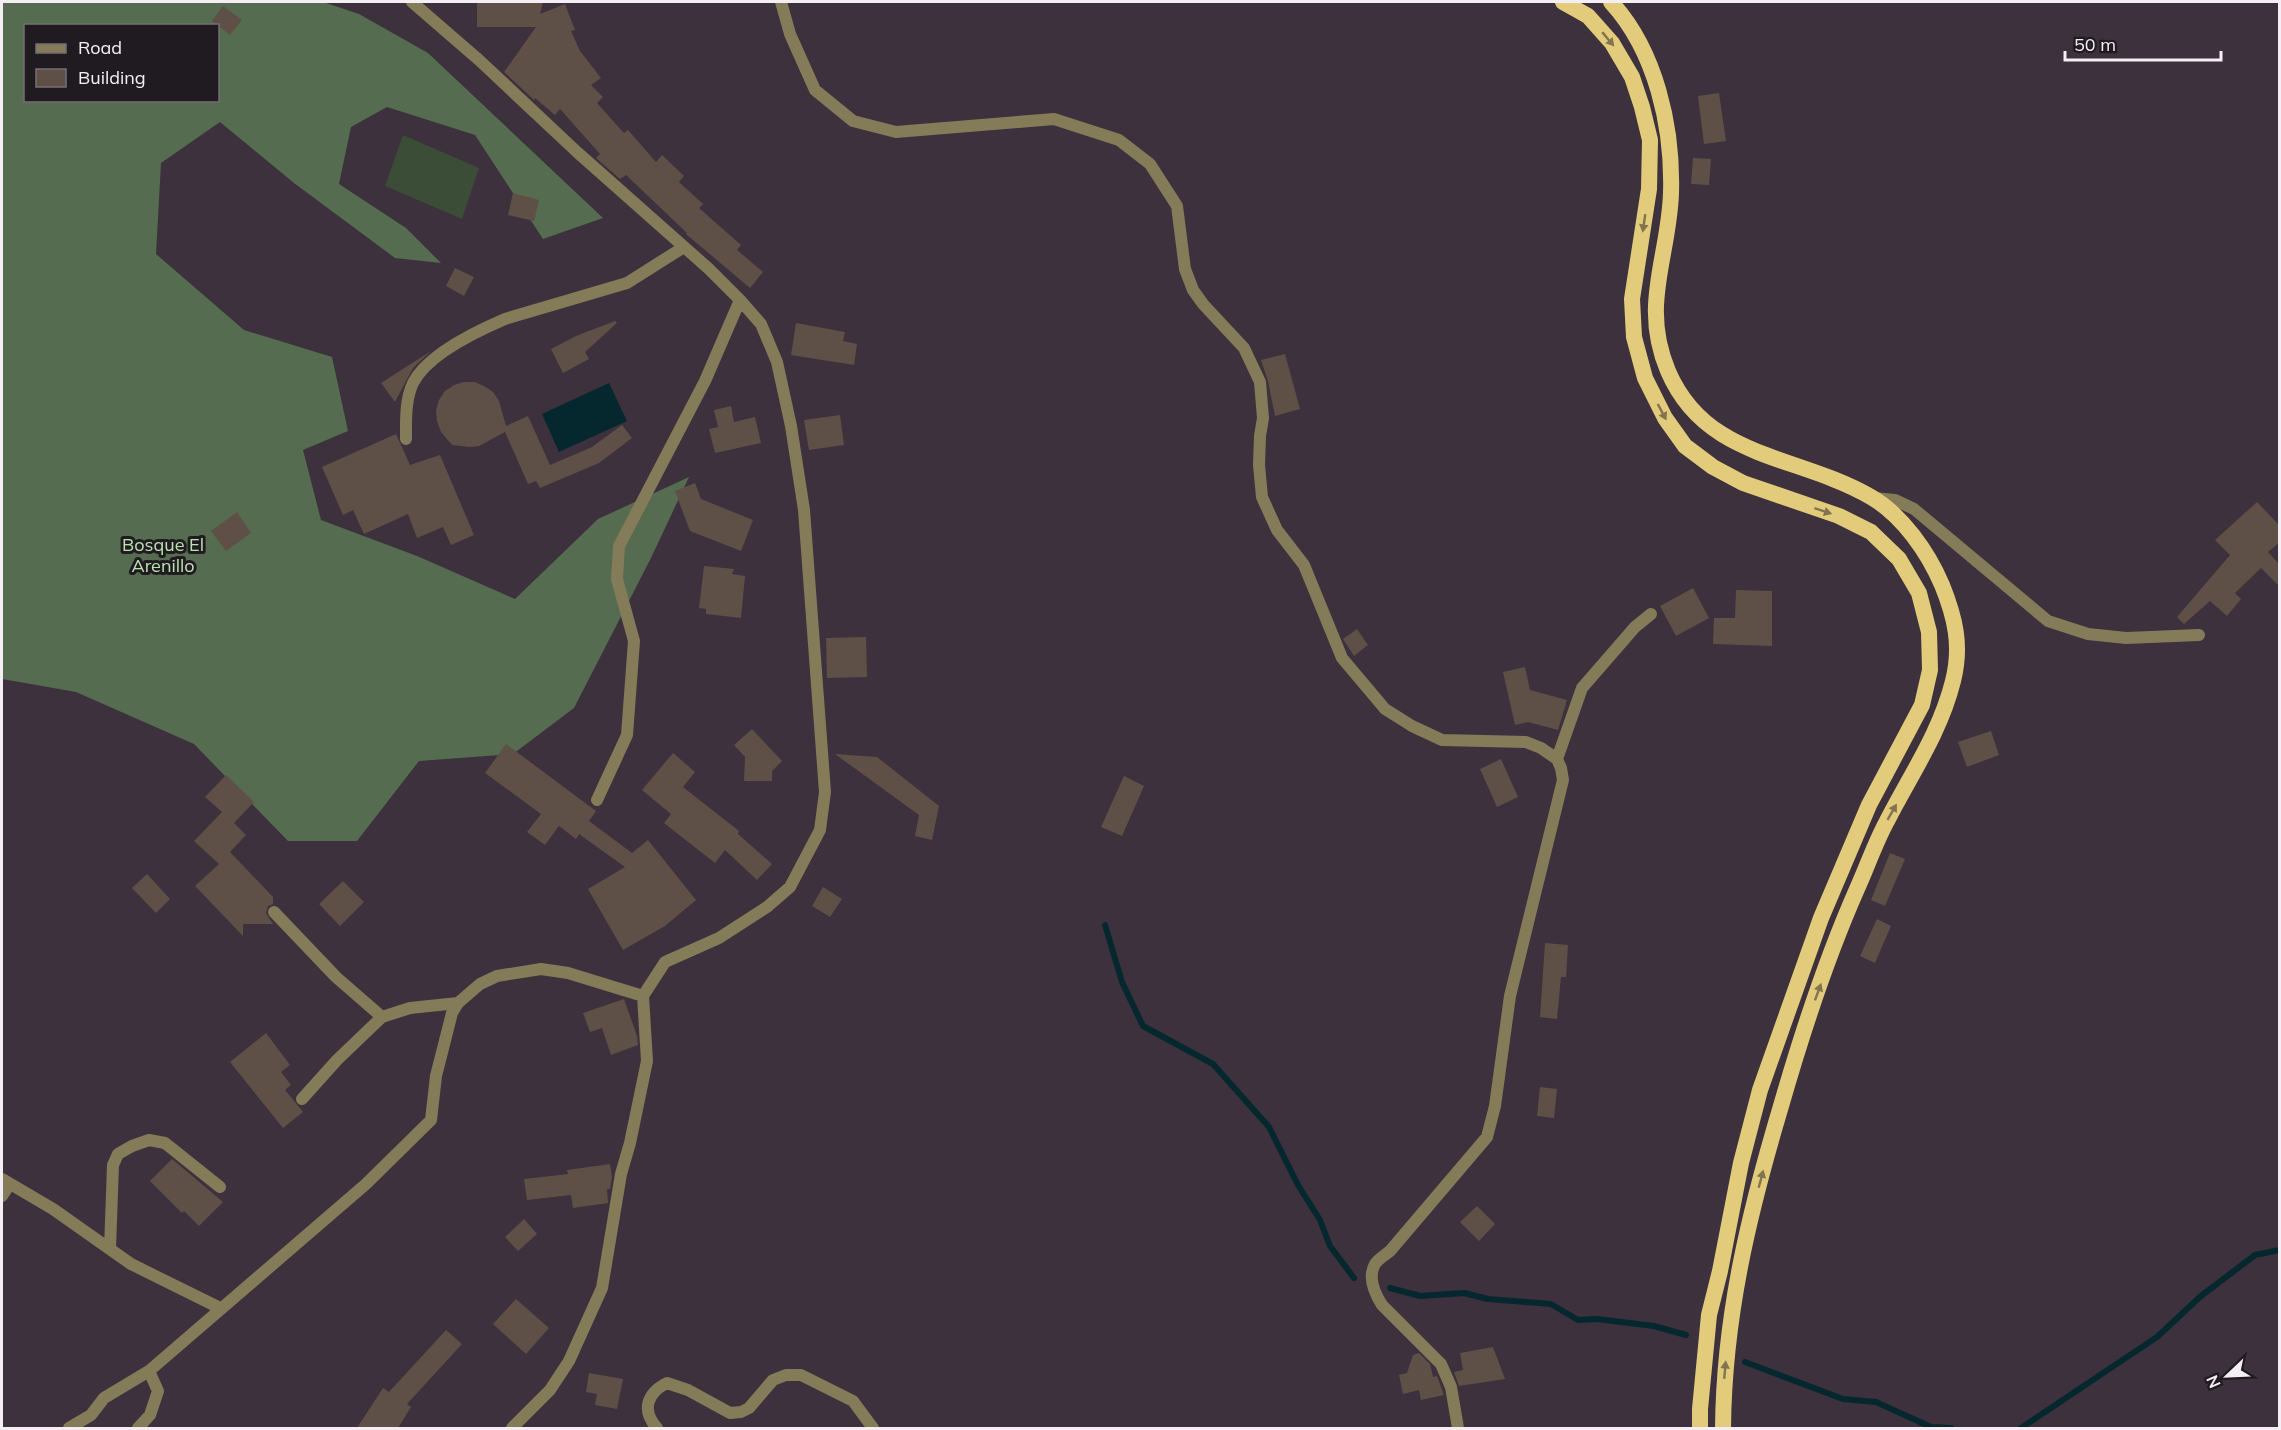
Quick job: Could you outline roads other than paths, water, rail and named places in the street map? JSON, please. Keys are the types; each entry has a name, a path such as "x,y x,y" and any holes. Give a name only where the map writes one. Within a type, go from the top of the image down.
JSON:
{"highway":[{"path":"1563,2 1588,16 1612,43 1632,77 1645,118 1650,140 1649,189 1632,299 1634,336 1645,378 1665,418 1685,446 1713,467 1752,486 1839,516 1872,532 1899,559 1919,593 1929,632 1930,670 1922,705 1869,805 1821,918 1760,1090 1741,1163 1720,1271 1708,1315 1700,1428"},
{"path":"1611,2 1620,12 1646,56 1658,86 1668,138 1671,193 1657,279 1655,308 1662,357 1670,376 1702,421 1724,437 1744,447 1809,469 1873,498 1903,523 1920,546 1941,583 1959,646 1954,678 1943,713 1922,760 1886,822 1851,902 1798,1048 1742,1248 1726,1359 1723,1428"}],"street":[{"path":"412,2 684,247 740,300 760,324 777,362 791,426 801,489 825,792 820,830 790,887 767,907 719,938 665,962 643,996 647,1061 630,1143 621,1174 602,1288 569,1361 550,1390 512,1428"},
{"path":"781,2 790,34 815,90 853,121 896,132 1054,119 1119,140 1150,164 1177,206 1185,269 1193,290 1244,348 1260,382 1263,418 1259,455 1262,497 1277,530 1304,566 1342,658 1385,709 1442,740 1526,742 1541,748 1557,759 1563,780 1510,996 1496,1106 1487,1137 1390,1251 1375,1265 1372,1281 1375,1294 1382,1305 1441,1364 1450,1388 1458,1428"},
{"path":"406,439 406,410 414,383 425,368 440,354 487,327 505,320 627,283 684,247"},
{"path":"597,800 627,735 634,641 617,579 619,546 705,381 740,300"},
{"path":"1873,498 1895,500 1914,508 2048,621 2088,634 2126,638 2199,636"},
{"path":"1557,759 1582,688 1635,627 1650,614"},
{"path":"274,912 336,977 382,1017"},
{"path":"69,1428 91,1415 104,1398 149,1371 366,1185 431,1120 436,1076 452,1013 458,1003 480,984 497,976 541,969 568,972 643,996"},
{"path":"302,1099 337,1060 382,1017 410,1008 458,1003"},
{"path":"110,1249 113,1164 118,1154 148,1140 165,1143 220,1186"},
{"path":"2,1196 6,1181 53,1209 131,1264 220,1308"},
{"path":"138,1428 150,1415 158,1391 149,1371"},
{"path":"657,1428 649,1412 649,1398 667,1383 688,1390 730,1413 741,1412 749,1408 773,1380 786,1375 801,1375 854,1401 873,1428"}],"water":[{"path":"609,383 627,421 559,452 542,414"}],"waterway":[{"path":"1105,925 1122,982 1143,1026 1213,1064 1269,1127 1298,1185 1320,1220 1330,1246 1354,1278"},
{"path":"2021,1428 2157,1337 2201,1296 2255,1255 2280,1250"},
{"path":"1390,1288 1420,1296 1464,1293 1488,1299 1551,1304 1578,1320 1597,1319 1654,1326 1686,1335"},
{"path":"1745,1362 1843,1399 1876,1402 1931,1427 1951,1428"}],"park label":[{"name":"Bosque El Arenillo","path":"163,554"}]}
